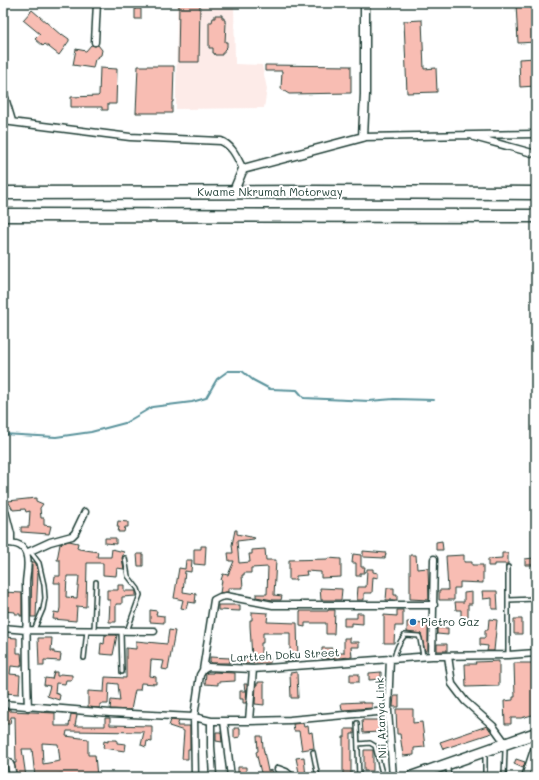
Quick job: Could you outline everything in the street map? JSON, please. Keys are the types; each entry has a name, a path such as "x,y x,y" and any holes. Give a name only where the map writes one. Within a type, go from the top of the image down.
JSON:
{"highway":[{"name":"Kwame Nkrumah Motorway","path":"3,192 536,193"},
{"name":"Kwame Nkrumah Motorway","path":"3,215 536,216"}],"main road":[{"path":"425,777 448,773 536,734"},
{"path":"410,777 506,747 536,740"}],"street":[{"path":"95,42 97,3"},
{"path":"363,137 365,88 365,3"},
{"path":"3,91 12,121"},
{"path":"3,121 130,137 221,141 226,143 233,151 243,169"},
{"path":"243,169 363,137 536,134"},
{"path":"467,135 536,154"},
{"path":"233,193 243,169"},
{"path":"3,503 11,534 10,543"},
{"path":"28,552 59,539 72,536 75,533 85,512"},
{"path":"3,543 18,544 28,552"},
{"path":"28,552 26,576 28,707"},
{"path":"432,656 434,559"},
{"path":"195,777 194,717 214,600 220,597 231,597 256,603 273,605 434,605"},
{"path":"3,628 26,630 154,631"},
{"name":"Lartteh Doku Street","path":"203,670 208,667 253,669 423,656 508,655 536,653"},
{"path":"448,656 452,684 465,701 493,726 506,747"},
{"name":"Nii Atanya Link","path":"392,658 388,711 393,777"},
{"path":"249,722 253,669"},
{"path":"3,704 110,713 194,717 211,721 249,722 388,711"},
{"path":"211,721 210,746 213,776"},
{"path":"224,721 231,777"},
{"path":"525,777 536,744"},
{"path":"3,761 9,762 13,777"},
{"path":"278,769 292,777"}],"lane":[{"path":"28,552 39,563 44,585 45,598 43,609 34,630"},
{"path":"122,672 124,631 140,595 138,589 128,576 125,558"},
{"path":"508,567 508,655"},
{"path":"84,658 90,630 96,582"},
{"path":"508,600 536,599"},
{"path":"392,658 405,635 418,636 420,639 423,656"},
{"path":"357,723 359,777"},
{"path":"358,744 370,743 375,746 383,777"},
{"path":"504,777 506,747"},
{"path":"313,752 318,777"},
{"path":"485,757 485,777"}],"shaded area":[{"path":"177,3 234,3 235,64 262,65 267,89 264,108 176,109"}],"building":[{"path":"516,3 536,3 536,42 518,43"},
{"path":"179,4 200,4 199,62 178,62"},
{"path":"135,9 141,9 141,19 135,19"},
{"path":"32,10 61,35 62,34 69,39 59,55 45,44 43,46 35,39 40,34 23,20"},
{"path":"215,15 222,15 222,18 224,18 226,23 225,42 227,42 227,47 222,55 215,55 213,53 213,48 209,48 209,22 212,22"},
{"path":"422,20 424,69 436,68 437,92 407,93 404,21"},
{"path":"91,45 98,45 102,50 101,55 95,59 93,68 73,65 76,49 86,51"},
{"path":"536,58 536,86 520,87 519,59"},
{"path":"265,65 351,66 351,93 289,94 281,89 282,71 265,71"},
{"path":"138,66 174,66 172,113 136,113"},
{"path":"100,68 117,69 116,104 108,104 108,110 102,110 102,107 71,107 71,97 99,95"},
{"path":"36,498 36,501 43,504 40,508 41,518 44,518 44,525 51,526 49,534 21,532 21,527 29,527 30,511 26,512 25,509 13,510 8,501"},
{"path":"118,521 128,522 128,527 125,527 124,532 118,532"},
{"path":"235,530 237,530 237,534 255,538 237,541 239,563 250,562 249,554 252,554 252,550 265,549 266,560 276,560 274,595 282,596 281,600 256,597 256,594 267,594 268,567 251,568 251,573 244,573 244,575 242,575 243,588 228,588 228,592 220,593 223,574 228,575 234,561 229,561 228,553 233,553 232,545"},
{"path":"105,538 116,538 116,544 105,543"},
{"path":"69,541 78,543 77,548 79,549 98,552 97,557 111,557 112,549 124,552 122,558 124,569 117,568 116,576 103,575 103,563 87,563 86,607 77,606 76,621 53,619 54,612 59,613 60,608 60,583 54,583 55,576 60,576 60,560 57,560 60,544","holes":["67,576 79,576 77,598 66,597"]},
{"path":"442,541 443,550 436,550 436,542"},
{"path":"201,546 206,546 205,565 194,564 194,549 201,549"},
{"path":"363,551 386,553 385,558 363,557"},
{"path":"502,553 508,553 508,564 494,564 494,566 488,566 488,559 502,558"},
{"path":"137,554 143,554 143,566 138,566"},
{"path":"353,554 361,555 361,567 365,567 364,573 360,573 360,576 356,576 356,563 352,563"},
{"path":"410,555 416,555 417,569 428,568 429,600 410,599"},
{"path":"464,555 464,562 472,562 472,565 483,565 483,583 460,582 460,588 454,588 454,600 439,600 439,590 448,590 446,556"},
{"path":"328,558 341,559 341,577 321,578 321,572 306,571 307,575 296,576 296,580 289,580 289,560"},
{"path":"534,558 534,565 525,565 525,559"},
{"path":"186,560 192,560 191,572 185,571 183,592 196,594 195,603 188,602 186,609 181,608 183,600 174,598 179,568 185,569"},
{"path":"32,562 35,562 38,572 36,617 31,617"},
{"path":"367,569 373,569 373,572 378,573 378,578 373,577 372,593 364,593 364,600 357,600 358,587 366,587"},
{"path":"118,585 124,585 124,591 136,591 136,596 122,597 122,604 116,604 116,622 109,622 110,600 107,600 107,590 118,590"},
{"path":"320,588 342,589 341,600 321,600"},
{"path":"387,588 394,588 394,595 397,595 397,600 386,600"},
{"path":"482,591 497,591 498,609 492,609 492,598 483,599"},
{"path":"3,592 22,593 22,616 20,616 20,614 15,614 15,612 3,611"},
{"path":"472,592 472,604 468,604 468,620 461,620 461,610 456,610 455,602 464,602 464,593"},
{"path":"218,605 240,605 240,611 218,610"},
{"path":"150,610 157,611 156,615 164,616 164,623 150,622"},
{"path":"335,610 334,634 326,634 326,623 305,623 305,627 300,626 300,611"},
{"path":"397,610 403,610 403,626 395,626 394,643 384,643 384,615 397,616"},
{"path":"252,612 268,613 267,622 297,623 298,661 283,661 283,655 290,655 290,633 263,633 261,658 270,658 270,663 244,664 244,658 252,658 250,620 252,620"},
{"path":"357,613 363,613 363,624 351,623 351,626 344,626 344,618 357,618"},
{"path":"489,619 497,620 494,651 487,651 488,646 480,645 480,638 485,638 485,630 488,630"},
{"path":"514,619 522,619 522,634 514,634"},
{"path":"407,622 428,623 428,651 425,651 421,634 407,632"},
{"path":"437,628 448,628 448,635 437,634"},
{"path":"169,630 175,631 168,670 162,669 164,661 151,660 150,676 156,677 156,684 141,683 140,690 135,690 131,710 110,709 111,700 120,701 118,684 109,683 108,704 100,704 100,708 88,707 88,691 104,692 105,677 126,678 126,648 136,649 136,641 167,644"},
{"path":"105,635 117,635 113,655 100,654 101,643 104,644"},
{"path":"3,637 17,638 17,653 21,653 22,665 21,667 11,666 10,674 20,675 19,694 3,693"},
{"path":"38,638 52,638 51,651 61,654 60,661 44,660 44,666 39,666"},
{"path":"344,638 350,638 350,642 359,642 359,647 351,647 352,657 322,659 322,648 332,648 332,653 344,653"},
{"path":"437,644 447,644 447,651 437,651"},
{"path":"210,657 230,658 230,663 210,663"},
{"path":"499,661 499,686 466,687 465,664"},
{"path":"514,663 536,663 536,671 534,671 536,714 521,718 511,718 511,724 505,724 504,701 513,700 513,697 515,697"},
{"path":"54,672 57,672 57,676 60,674 72,675 72,680 66,680 65,684 56,683 55,693 60,695 59,700 47,696 50,686 44,685 45,678 52,679"},
{"path":"297,672 298,698 291,698 290,673"},
{"path":"381,672 381,679 369,680 369,673"},
{"path":"206,673 235,673 235,681 218,682 218,685 205,684"},
{"path":"350,674 359,674 359,682 350,682"},
{"path":"258,682 264,682 264,705 255,704 256,684 258,684"},
{"path":"244,684 247,684 246,703 243,703 243,699 240,699 240,691 245,691"},
{"path":"394,696 399,696 399,707 393,707"},
{"path":"341,703 372,703 372,708 342,710"},
{"path":"3,709 10,709 10,711 55,713 55,726 69,726 71,714 77,715 75,726 105,726 105,718 110,718 110,725 152,726 152,742 147,741 146,747 141,745 144,732 67,731 66,736 88,739 88,755 95,755 97,777 61,777 61,774 35,777 32,749 22,749 26,777 17,777 14,763 16,763 15,717 11,717 10,724 3,724","holes":["42,743 58,744 60,761 43,764"]},
{"path":"396,709 413,709 413,723 422,722 425,747 414,748 414,755 403,756 400,734 397,734"},
{"path":"171,720 179,721 177,726 190,726 190,749 188,749 188,759 182,759 184,731 169,726"},
{"path":"362,720 379,720 379,732 363,733"},
{"path":"303,723 304,727 308,726 309,733 312,732 314,748 302,750 299,731 294,731 293,724"},
{"path":"487,726 492,733 443,749 440,742"},
{"path":"234,728 240,728 240,737 234,738"},
{"path":"345,729 354,729 354,734 351,734 351,776 343,776 343,737 345,737"},
{"path":"216,732 221,732 222,742 216,741"},
{"path":"257,736 262,736 268,771 272,770 273,777 262,777 256,752 258,751"},
{"path":"108,740 117,740 117,743 126,744 125,751 103,748 104,741 108,742"},
{"path":"364,750 373,750 373,771 364,771"},
{"path":"304,757 306,777 300,777 296,758"},
{"path":"516,759 525,762 523,768 514,764"},
{"path":"238,767 246,767 246,776 238,776"}],"waterway":[{"path":"3,434 56,437 91,432 125,423 152,407 192,402 206,398 217,379 228,371 242,371 253,380 270,389 297,390 304,398 369,401 394,399 434,400"}],"place":[{"name":"Pietro Gaz","path":"413,622"}]}
